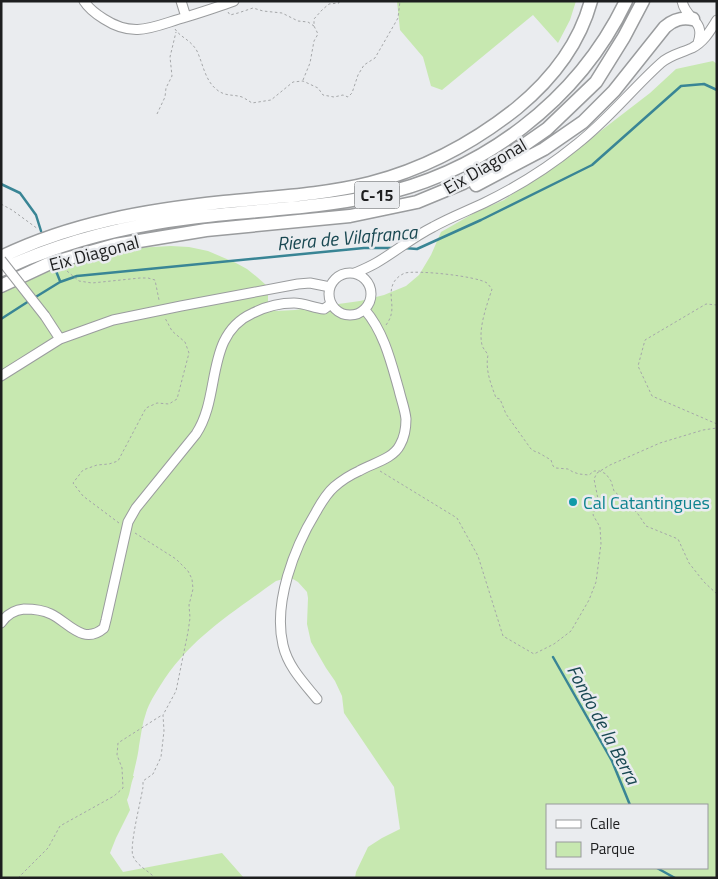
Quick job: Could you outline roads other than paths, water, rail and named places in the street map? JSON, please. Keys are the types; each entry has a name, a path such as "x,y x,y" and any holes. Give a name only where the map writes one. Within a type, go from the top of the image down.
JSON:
{"highway":[{"path":"1,258 37,241 96,222 189,206 344,188 388,178 428,163 482,134 503,119 540,87 553,73 575,42 591,1"},
{"name":"Eix Diagonal","path":"1,270 68,244 129,228 190,218 359,199 390,192 434,178 490,150 538,115 583,69 609,31 626,1"},
{"name":"Eix Diagonal","path":"1,286 48,264 115,245 206,230 350,216 417,202 463,183 501,161 547,129 596,82 624,37 643,1"},
{"path":"417,202 432,202 465,191 544,149 583,122 614,91 665,27 679,18 693,19"}],"street":[{"path":"84,1 94,14 110,23 131,30 146,29 234,1"},
{"path":"180,1 186,17"},
{"path":"682,1 683,8 697,23 701,32 698,43"},
{"path":"693,19 699,22 717,20"},
{"path":"355,273 366,279 370,285 372,292 371,300 360,314 353,316 345,315 331,304 330,287 337,277 348,273 355,273 376,263 418,235 522,182 560,157 596,129 664,60 692,48 698,43 710,32 717,20"},
{"path":"1,258 60,339"},
{"path":"370,285 376,263"},
{"path":"1,376 60,339 112,320 298,284 310,283 330,287"},
{"path":"1,623 16,610 34,609 52,614 83,634 94,634 104,628 126,527 130,517 196,434 202,423 207,409 220,348 226,336 237,322 263,308 293,303 324,309 331,304"},
{"path":"317,699 302,682 290,663 284,647 280,630 285,586 302,539 325,497 343,480 392,455 400,446 406,419 394,373 379,329 365,310"}],"waterway":[{"name":"Riera de Vilafranca","path":"404,248 417,249 481,220 592,165 681,86 704,84 717,90"},
{"path":"1,184 20,193 36,215 41,231"},
{"name":"Riera de Vilafranca","path":"34,298 60,282 77,276 364,248 394,248"},
{"path":"56,271 60,281"},
{"name":"Riera de Vilafranca","path":"1,319 29,301"},
{"name":"Fondo de la Berra","path":"553,657 612,761 630,804"},
{"name":"Fondo de la Berra","path":"659,869 675,878"}],"place":[{"name":"Cal Catantingues","path":"573,502"}]}
